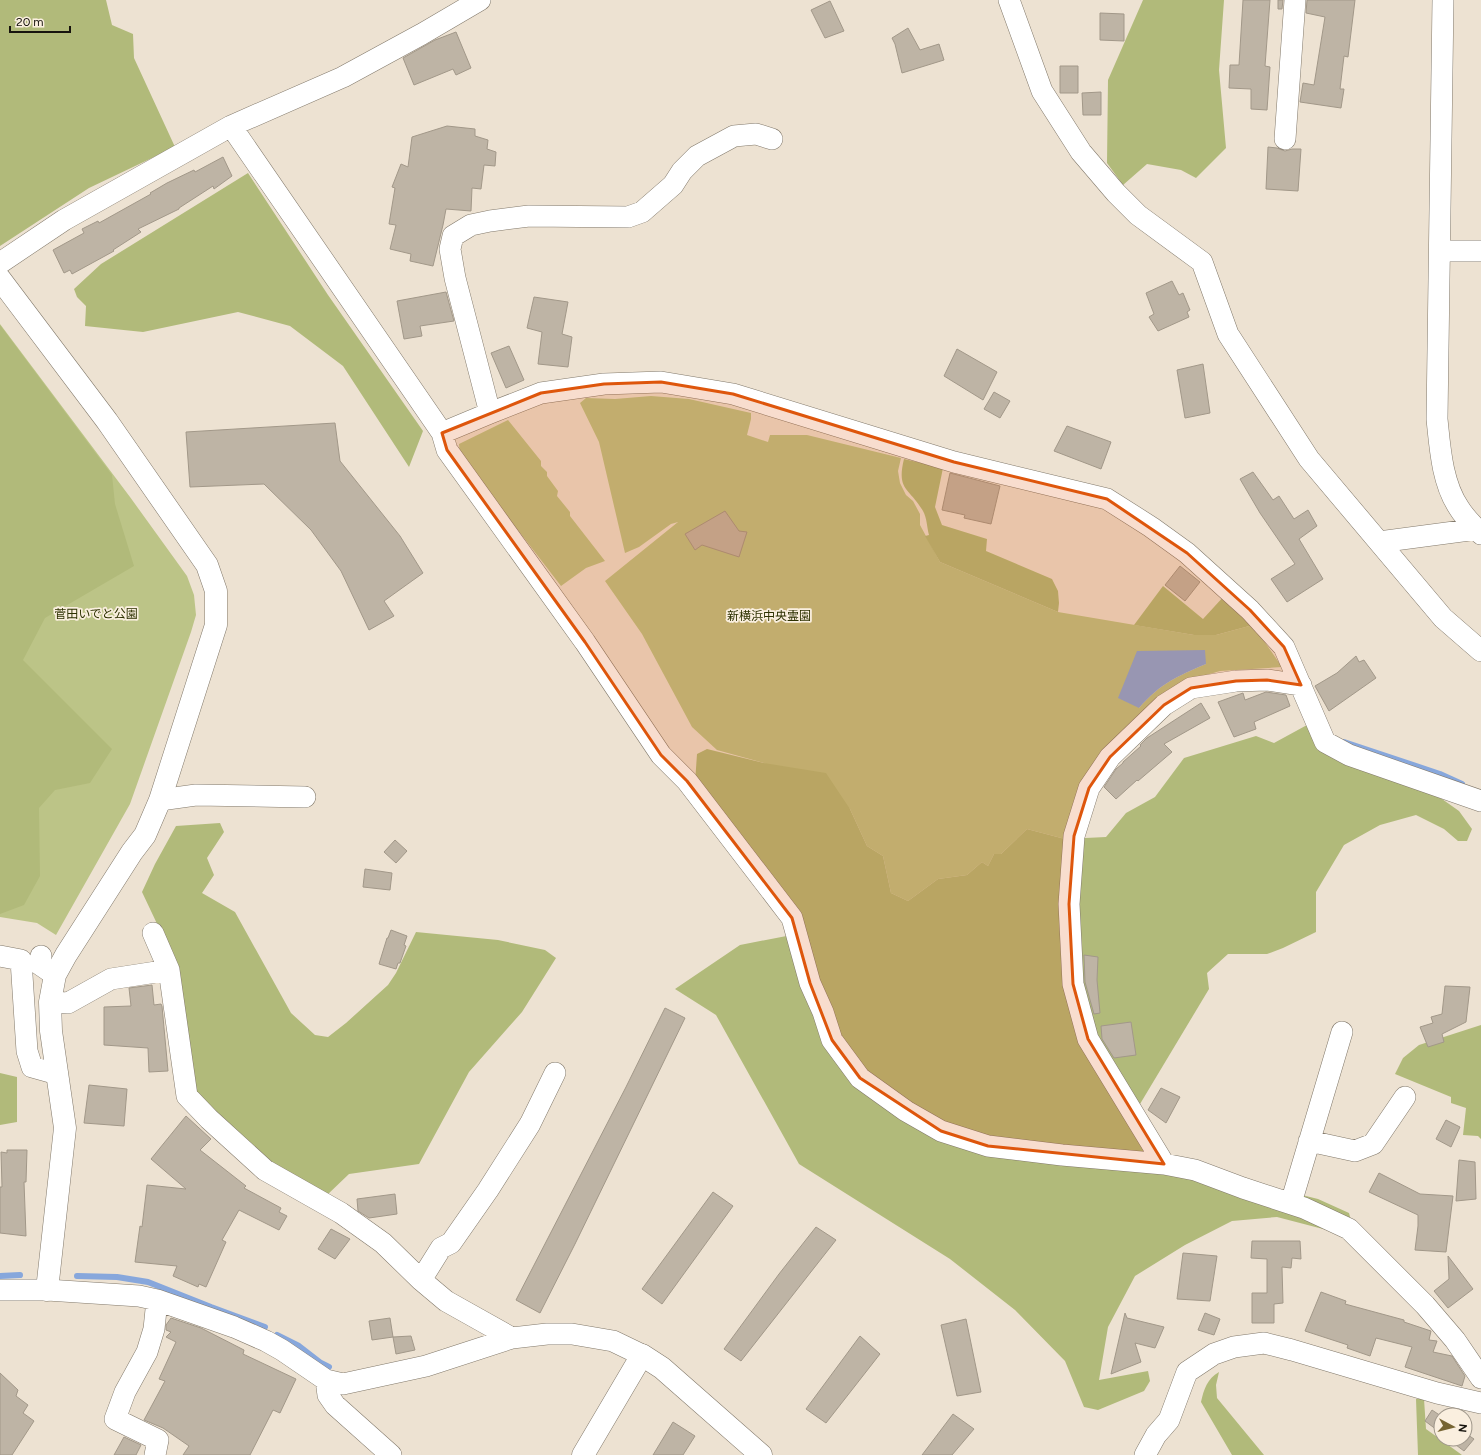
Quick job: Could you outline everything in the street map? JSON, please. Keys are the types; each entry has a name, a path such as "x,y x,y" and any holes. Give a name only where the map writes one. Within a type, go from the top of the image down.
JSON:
{"street":[{"path":"0,263 64,220 231,126 343,77 422,34 480,0"},
{"path":"1009,0 1042,91 1081,152 1116,193 1138,214 1202,262 1228,334 1308,459 1443,618 1481,651"},
{"path":"1285,139 1295,0"},
{"path":"1443,0 1437,419 1441,459 1448,486 1458,508 1479,532"},
{"path":"231,126 442,433 447,450 585,642 661,755 687,781 792,918 810,983 823,1012 832,1040 860,1078 906,1111 941,1131 988,1146 1062,1155 1164,1164 1195,1170 1243,1188 1291,1203 1349,1229 1425,1305 1455,1340 1481,1377"},
{"path":"490,413 455,278 450,249 454,236 471,225 490,220 529,216 628,218 642,212 673,185 682,171 697,156 734,136 756,134 772,139"},
{"path":"1440,251 1481,251"},
{"path":"0,279 107,421 207,565 216,591 216,625 160,800 145,835 132,852 66,955 55,975 50,1002 57,1074 65,1128 47,1290"},
{"path":"442,433 541,394 604,384 661,382 733,394 954,462 1107,499 1151,527 1187,553 1250,610 1284,647 1325,742 1349,755 1481,801"},
{"path":"1379,542 1479,532"},
{"path":"1164,1164 1088,1039 1082,1019 1073,984 1068,904 1074,836 1089,788 1110,757 1164,705 1191,688 1236,681 1267,680 1301,685"},
{"path":"160,800 196,795 305,797"},
{"path":"153,933 169,970 187,1096 209,1119 265,1170 347,1217 383,1243 421,1280 446,1300 512,1338"},
{"path":"0,956 21,960 26,1051 32,1067 57,1074"},
{"path":"41,956 39,964 55,975"},
{"path":"50,1002 68,1003 111,979 169,970"},
{"path":"1291,1203 1342,1032"},
{"path":"421,1280 441,1248 451,1243 488,1190 530,1124 555,1073"},
{"path":"1309,1141 1355,1151 1373,1144 1404,1097"},
{"path":"0,1290 47,1290 139,1296 157,1300 234,1327 266,1341 326,1380 343,1384 426,1366 512,1338 547,1334 572,1334 612,1341 642,1354 662,1368 761,1455"},
{"path":"155,1455 158,1440 115,1419 125,1392 147,1352 154,1329 157,1300"},
{"path":"1145,1455 1156,1435 1169,1420 1187,1372 1214,1354 1234,1347 1264,1343 1437,1393 1481,1403"},
{"path":"583,1455 642,1354"},
{"path":"326,1380 328,1395 336,1405 391,1455"}],"highlighted area":[{"path":"661,382 733,394 954,462 1107,499 1187,553 1250,610 1284,647 1301,685 1267,680 1236,681 1191,688 1164,705 1110,757 1089,788 1074,836 1069,904 1073,984 1088,1039 1164,1164 988,1146 941,1131 860,1078 832,1040 810,983 792,918 687,781 661,755 585,642 447,450 442,433 541,393 604,384"}],"green space":[{"path":"0,0 106,0 112,25 133,34 134,58 175,147 89,188 0,246"},
{"path":"1143,0 1224,0 1219,70 1226,148 1196,178 1181,170 1147,164 1123,185 1107,163 1108,80"},
{"path":"248,173 328,295 423,431 409,467 343,366 290,326 238,312 143,332 85,326 86,306 77,297 74,289 101,264"},
{"name":"菅田いでと公園","path":"0,324 130,497 187,576 194,595 196,615 130,804 56,935 37,923 0,917"},
{"path":"0,325 112,475 115,504 134,566 45,618 23,660 112,749 90,783 55,790 39,808 40,876 24,905 0,914"},
{"name":"新横浜中央霊園","path":"651,396 689,399 751,413 747,435 768,442 770,435 807,435 901,458 898,471 900,483 906,495 913,501 920,514 920,525 940,562 1058,612 1194,635 1216,635 1253,625 1282,667 1220,671 1196,678 1149,705 1130,723 1114,743 1065,839 1027,829 1001,854 994,854 988,866 982,862 967,875 938,879 908,901 891,893 883,856 867,846 850,809 764,763 717,750 692,727 642,634 605,581 678,522 671,524 639,547 625,553 599,442 580,403 586,398 615,399","holes":["1137,651 1206,664 1186,673 1162,687 1147,699 1139,708"]},
{"path":"508,420 541,461 541,466 547,472 547,476 558,491 557,496 570,512 570,516 605,561 586,568 561,586 460,455 459,444"},
{"path":"904,459 943,468 935,507 942,525 987,539 986,551 1052,579 1058,591 1058,612 940,562 925,536 929,535 924,514 918,503 903,483 902,469"},
{"path":"1163,586 1203,619 1225,595 1253,625 1216,635 1194,635 1134,625"},
{"path":"1307,725 1373,764 1442,799 1459,811 1472,829 1467,841 1458,841 1444,829 1416,815 1380,825 1344,845 1316,892 1316,932 1267,954 1228,954 1207,973 1209,989 1137,1109 1166,1161 1318,1199 1349,1213 1352,1224 1346,1235 1277,1217 1232,1221 1185,1245 1135,1276 1108,1327 1099,1380 1148,1371 1150,1381 1144,1391 1098,1410 1084,1407 1065,1361 1015,1310 950,1259 799,1164 716,1015 675,989 740,945 802,933 695,783 697,754 707,749 764,763 826,773 850,809 867,846 883,856 891,893 908,901 938,879 967,875 982,862 988,866 994,854 1001,854 1027,829 1065,839 1106,837 1126,813 1155,797 1184,758 1256,736 1274,743"},
{"path":"220,823 224,832 207,858 214,875 202,893 235,912 291,1013 315,1035 328,1037 346,1023 388,985 396,973 416,932 498,940 545,950 556,958 522,1012 469,1072 419,1164 349,1174 326,1196 267,1167 189,1089 177,966 142,892 155,864 176,826"},
{"path":"1481,1025 1481,1139 1478,1136 1463,1135 1466,1108 1451,1103 1451,1097 1395,1074 1403,1058 1419,1045"},
{"path":"0,1073 17,1077 17,1122 0,1125"},
{"path":"1219,1372 1216,1385 1217,1398 1264,1455 1232,1455 1201,1402 1207,1385"},
{"path":"1416,1399 1424,1399 1426,1429 1433,1434 1433,1447 1451,1447 1462,1455 1418,1455"}],"water":[{"path":"1205,650 1206,664 1186,673 1162,687 1147,699 1139,708 1118,698 1137,651"}],"building":[{"path":"1243,0 1270,0 1265,66 1270,67 1267,110 1251,109 1251,89 1229,88 1230,65 1239,65"},
{"path":"1278,0 1283,0 1282,9 1278,9"},
{"path":"1307,0 1355,0 1348,57 1344,56 1340,89 1344,89 1341,108 1300,102 1303,83 1314,85 1325,17 1306,13"},
{"path":"830,1 844,31 825,38 811,10"},
{"path":"1100,13 1124,14 1124,41 1100,40"},
{"path":"908,28 920,50 939,44 944,60 902,73 895,44 892,38"},
{"path":"456,32 471,68 456,75 453,69 414,85 403,58 435,40"},
{"path":"1060,66 1078,66 1078,93 1060,93"},
{"path":"1101,92 1101,115 1083,115 1082,93"},
{"path":"447,126 475,129 475,136 488,140 487,149 496,152 495,166 484,165 481,189 472,188 471,211 446,209 433,266 410,261 411,254 390,249 396,225 389,224 395,188 392,187 401,164 408,167 412,137"},
{"path":"1268,147 1285,151 1301,149 1298,191 1266,189"},
{"path":"223,157 232,176 214,189 213,186 179,209 138,229 141,232 113,250 114,251 72,274 70,270 64,273 53,250 84,233 82,229 98,221 99,223 151,194 150,193 167,183 194,170 195,172"},
{"path":"1172,281 1179,295 1183,293 1190,310 1187,312 1189,317 1158,331 1149,317 1154,314 1146,293"},
{"path":"446,292 454,321 420,326 422,336 404,339 397,301"},
{"path":"534,297 568,302 562,334 572,337 568,367 538,364 542,332 527,328"},
{"path":"509,346 524,380 506,388 491,353"},
{"path":"957,349 997,372 983,400 944,376"},
{"path":"1203,364 1210,413 1185,418 1177,370"},
{"path":"994,392 1010,401 1000,418 984,409"},
{"path":"335,423 340,461 400,536 423,573 384,601 394,616 369,630 341,571 311,530 264,484 190,487 186,432"},
{"path":"1067,426 1111,442 1101,469 1054,451"},
{"path":"1253,472 1273,500 1279,496 1294,519 1308,510 1317,526 1299,539 1323,579 1287,602 1271,579 1295,564 1260,513 1240,479"},
{"path":"950,473 1000,486 991,524 964,518 965,515 942,510"},
{"path":"725,511 739,531 747,532 739,557 702,545 695,550 685,534"},
{"path":"1180,566 1200,582 1185,601 1165,585"},
{"path":"1356,656 1359,662 1364,660 1376,678 1329,711 1315,686 1337,673"},
{"path":"1266,692 1286,695 1290,706 1254,722 1256,729 1234,737 1218,702 1243,693 1245,700"},
{"path":"1201,703 1210,718 1164,744 1172,752 1116,799 1104,787 1116,769 1141,746 1140,745 1147,738"},
{"path":"395,840 407,851 396,863 384,852"},
{"path":"365,869 392,873 390,890 363,887"},
{"path":"391,930 407,936 404,945 406,946 400,963 398,963 396,969 379,964"},
{"path":"1084,955 1098,957 1097,980 1100,1013 1094,1014 1085,982"},
{"path":"152,985 154,1005 161,1004 162,1006 168,1071 149,1072 148,1048 104,1045 104,1007 131,1006 129,988"},
{"path":"1445,986 1470,987 1466,1022 1442,1034 1444,1042 1428,1047 1420,1027 1433,1023 1431,1017 1442,1014"},
{"path":"665,1008 685,1018 540,1313 516,1300"},
{"path":"1131,1022 1136,1055 1114,1058 1102,1039 1101,1026"},
{"path":"89,1085 127,1089 124,1126 84,1123"},
{"path":"1161,1088 1180,1097 1166,1123 1148,1110"},
{"path":"186,1116 211,1139 200,1150 246,1186 244,1188 281,1208 279,1212 287,1216 279,1230 239,1210 222,1240 226,1242 206,1287 199,1284 198,1287 173,1276 177,1266 135,1262 140,1226 142,1227 147,1185 186,1189 151,1159"},
{"path":"1446,1120 1460,1127 1451,1147 1436,1139"},
{"path":"7,1150 27,1150 26,1182 24,1182 26,1236 0,1233 0,1187 2,1187 1,1152 7,1153"},
{"path":"1459,1160 1475,1162 1476,1199 1456,1201"},
{"path":"1379,1173 1420,1194 1453,1196 1446,1252 1415,1250 1418,1215 1369,1192"},
{"path":"713,1192 733,1206 662,1304 642,1289"},
{"path":"395,1194 397,1214 369,1218 358,1211 357,1199"},
{"path":"816,1227 836,1240 741,1361 724,1349 779,1274"},
{"path":"331,1229 350,1239 335,1259 318,1249"},
{"path":"1252,1241 1300,1241 1301,1259 1292,1258 1291,1268 1282,1267 1283,1303 1274,1304 1274,1323 1252,1323 1252,1293 1267,1293 1267,1259 1251,1258"},
{"path":"1183,1253 1217,1256 1210,1301 1177,1299"},
{"path":"1448,1256 1473,1289 1448,1308 1434,1291 1449,1279"},
{"path":"1321,1292 1346,1301 1345,1304 1404,1320 1404,1322 1431,1331 1429,1340 1437,1341 1433,1352 1452,1356 1465,1376 1462,1386 1405,1367 1412,1347 1376,1338 1370,1356 1347,1348 1348,1345 1305,1331"},
{"path":"1125,1313 1127,1318 1164,1327 1155,1348 1135,1343 1141,1362 1111,1374"},
{"path":"1205,1313 1220,1319 1214,1335 1198,1330"},
{"path":"171,1318 201,1328 244,1350 243,1354 296,1379 280,1413 273,1410 250,1455 183,1455 189,1446 163,1428 144,1420 165,1381 159,1379 176,1342 166,1337 171,1332 166,1330 166,1325"},
{"path":"390,1318 393,1337 372,1340 369,1321"},
{"path":"966,1319 981,1392 957,1396 941,1325"},
{"path":"411,1336 415,1350 396,1354 393,1337"},
{"path":"860,1336 880,1354 826,1423 806,1409"},
{"path":"0,1373 18,1390 16,1396 28,1405 23,1413 34,1421 12,1455 0,1455"},
{"path":"1432,1410 1433,1411 1433,1427 1425,1421"},
{"path":"953,1414 974,1429 952,1455 922,1455"},
{"path":"673,1422 695,1436 683,1455 653,1455"},
{"path":"124,1437 141,1445 136,1455 114,1455"},
{"path":"1459,1447 1467,1447 1464,1451"}],"waterway":[{"path":"1344,742 1440,774 1462,784"},
{"path":"0,1276 20,1275"},
{"path":"77,1276 117,1277 148,1282 265,1327"},
{"path":"277,1335 299,1346 321,1363 329,1367"}]}
